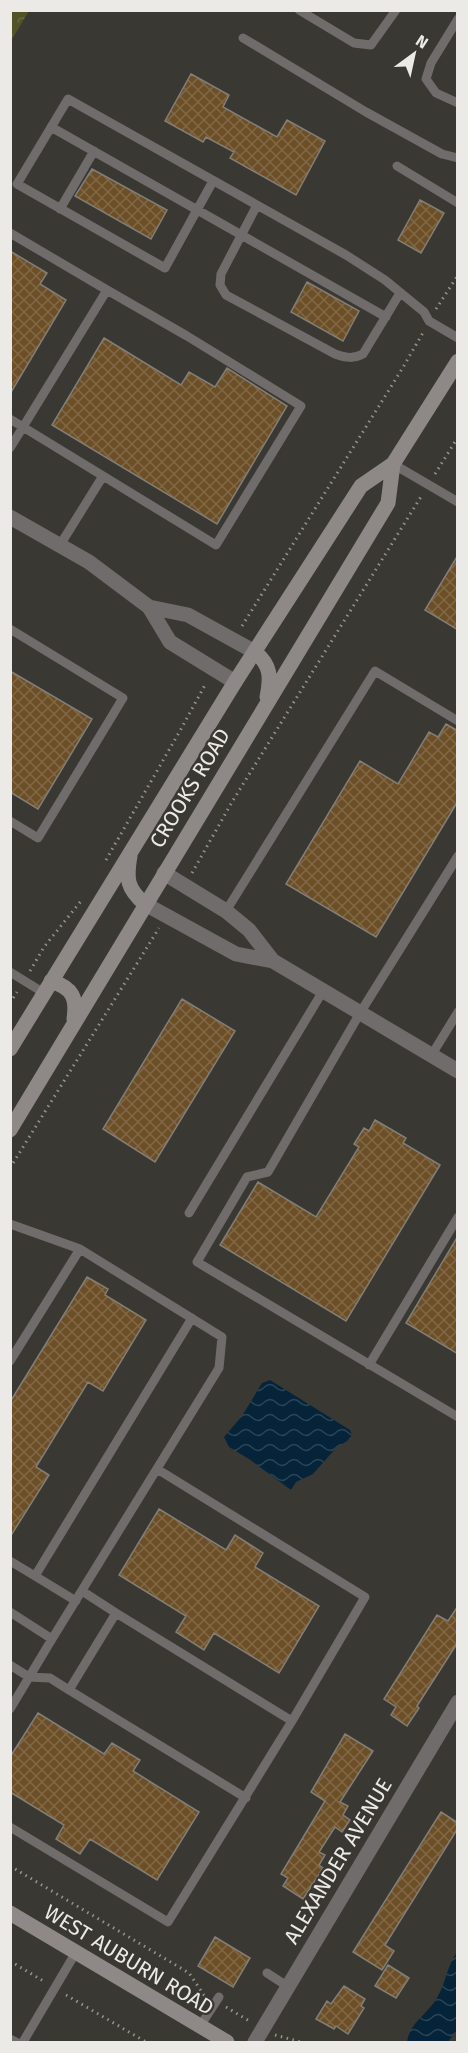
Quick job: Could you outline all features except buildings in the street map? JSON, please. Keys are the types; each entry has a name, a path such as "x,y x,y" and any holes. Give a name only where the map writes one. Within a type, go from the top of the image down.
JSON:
{"main road":[{"name":"CROOKS ROAD","path":"10,1049 235,682 361,486 393,464 458,361"},
{"name":"CROOKS ROAD","path":"10,1130 388,502 393,464"},
{"path":"255,652 264,660 269,669 270,683 265,706"},
{"path":"131,850 128,870 129,886 134,895 145,904"},
{"path":"48,987 62,984 75,999 73,1025"},
{"name":"WEST AUBURN ROAD","path":"10,1913 227,2043"}],"street":[{"path":"10,517 88,562 149,607 170,642 235,682"},
{"path":"149,607 188,615 255,652"},
{"path":"164,873 226,911 249,930 273,961"},
{"path":"145,904 236,954 273,961 458,1071"},
{"name":"ALEXANDER AVENUE","path":"255,2043 458,1702"}],"lane":[{"path":"299,10 354,43 371,45 396,10"},
{"path":"458,19 431,63 426,79 436,93 458,103"},
{"path":"243,38 375,118 442,154 458,158"},
{"path":"213,181 165,268 17,184 68,99 346,255 386,280 423,312 429,321 458,338"},
{"path":"51,127 386,317"},
{"path":"60,209 94,151"},
{"path":"397,166 458,203"},
{"path":"257,205 221,274 220,285 226,295 346,358 363,354 400,293"},
{"path":"10,233 187,336 301,406 216,545 10,419"},
{"path":"10,448 107,290"},
{"path":"393,464 458,502"},
{"path":"60,545 103,476"},
{"path":"10,629 123,698 38,838 10,821"},
{"path":"226,911 375,671 458,721"},
{"path":"458,856 360,1013 267,1172 248,1177 197,1262 458,1417"},
{"path":"10,972 48,987"},
{"path":"189,1213 322,991"},
{"path":"431,1056 458,1012"},
{"path":"369,1365 458,1217"},
{"path":"10,1224 80,1249 222,1337 219,1368 10,1709"},
{"path":"10,1361 80,1249"},
{"path":"35,1576 192,1318"},
{"path":"10,1827 168,1922 246,1798 365,1597 157,1469"},
{"path":"10,1561 76,1601"},
{"path":"82,1592 292,1721"},
{"path":"10,1612 52,1639"},
{"path":"69,1690 116,1613"},
{"path":"10,1665 29,1677 50,1678 246,1798"},
{"path":"23,2043 76,1952"},
{"path":"267,1973 288,1986"},
{"path":"200,2026 218,1999"},
{"path":"10,2039 16,2043"}],"path":[{"path":"183,885 196,868 232,802 458,437"},
{"path":"10,1168 166,915"},
{"path":"10,1866 189,1973 204,1995 218,1999 254,2023"},
{"path":"10,1962 146,2043"},
{"path":"275,2035 302,2043"}],"green space":[{"path":"10,11 29,11 11,41"}],"water":[{"path":"270,1380 350,1430 352,1435 336,1448 313,1474 296,1482 291,1490 229,1447 224,1437 242,1416 262,1383"},
{"path":"457,1952 457,2030 448,2042 407,2042 412,2028 438,1996"}]}
